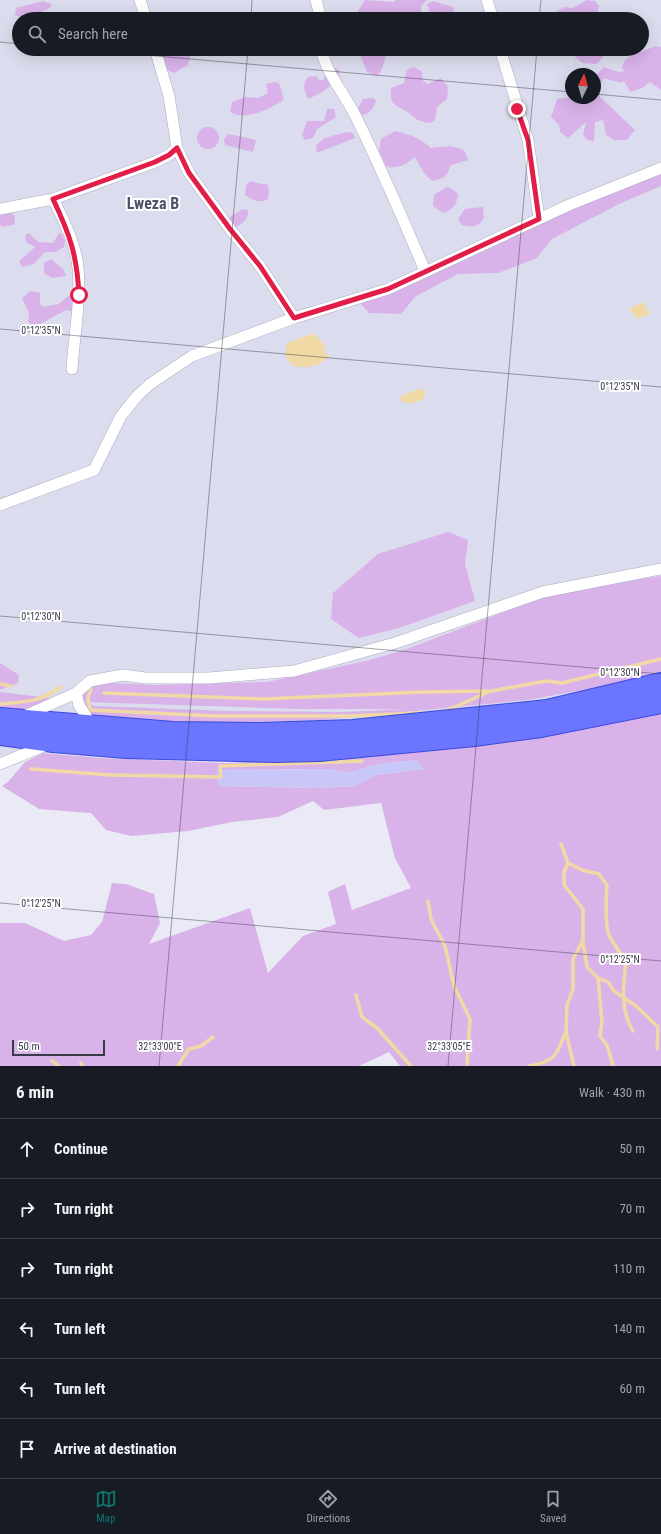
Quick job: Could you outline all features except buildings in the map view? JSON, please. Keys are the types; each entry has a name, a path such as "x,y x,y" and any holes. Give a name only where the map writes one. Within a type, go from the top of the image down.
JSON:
{"highway":[{"path":"8,719 92,726 205,732 260,733 353,730 547,710 661,683"},
{"path":"0,736 126,748 276,752 319,751 474,736 541,727 661,703"}],"street":[{"path":"140,0 144,12"},
{"path":"316,0 320,12"},
{"path":"487,0 491,12"},
{"path":"157,56 169,96 177,148 189,173 230,229 260,266 294,318"},
{"path":"325,56 334,82 350,105 378,163 425,271"},
{"path":"502,56 528,140 539,219"},
{"path":"0,209 53,199 155,162 169,155 177,148"},
{"path":"0,505 94,470 121,416 137,396 150,384 192,356 294,318 388,289 539,219 661,168"},
{"path":"53,199 67,227 78,267 79,295 72,369"},
{"path":"8,719 76,693 90,681 123,675 145,678 209,678 294,671 395,643 543,592 661,569"},
{"path":"76,693 79,705 92,726"},
{"path":"0,764 53,742"}],"shaded area":[{"path":"0,0 661,0 661,711 331,757 214,760 44,751 0,768"},
{"path":"365,0 394,2 396,0 427,0 421,6 421,12 358,11"},
{"path":"587,0 595,1 599,6 598,12 556,12 564,7 572,8"},
{"path":"43,1 52,4 50,8 41,12 15,12 16,8"},
{"path":"433,1 453,7 454,11 430,12 427,4"},
{"path":"655,46 661,47 661,90 650,82 642,88 630,92 624,81 620,83 604,78 601,83 601,70 604,67 618,72 625,71 622,69 626,59 630,56 649,56 649,48"},
{"path":"161,56 190,56 188,65 174,73 165,69"},
{"path":"360,56 386,56 380,73 377,76 367,72"},
{"path":"603,56 597,64 582,63 575,57"},
{"path":"330,65 339,70 339,78 323,92 308,99 304,87 306,80 308,77 317,76 319,80 324,80 325,73"},
{"path":"414,67 422,72 423,81 428,84 441,78 448,87 447,99 437,107 435,120 430,123 417,119 393,103 391,88 404,83 407,70"},
{"path":"274,82 279,83 284,100 265,110 250,115 236,115 230,112 232,102 245,97 258,98 268,93 266,84"},
{"path":"372,98 376,100 372,109 368,113 359,115 359,106 363,99"},
{"path":"565,98 565,104 601,104 601,98 635,130 627,140 614,140 606,135 603,120 595,122 594,141 587,140 583,134 586,122 568,138 560,132 559,125 551,117 557,99"},
{"path":"327,109 334,109 336,117 317,129 313,138 305,140 302,135 307,121 324,121"},
{"path":"208,127 216,130 219,138 216,146 208,149 200,146 197,138 200,130"},
{"path":"395,131 414,137 431,148 451,146 464,150 468,160 451,165 445,176 432,181 424,173 415,157 398,167 386,166 379,152 381,139"},
{"path":"346,132 353,133 355,138 317,153 316,145 325,138"},
{"path":"228,134 256,140 253,152 225,145 224,139"},
{"path":"661,173 661,186 619,204 552,239 537,258 498,273 458,274 416,296 401,314 369,313 359,302 413,284 467,255 585,202"},
{"path":"250,181 267,184 269,189 268,199 262,201 253,200 245,195 246,185"},
{"path":"447,187 454,190 458,194 454,206 443,213 433,206 434,195"},
{"path":"483,207 484,218 477,225 462,225 458,219 465,209"},
{"path":"243,209 248,210 246,219 234,228 227,222 231,216"},
{"path":"10,212 14,215 15,223 13,225 2,227 0,224 0,213"},
{"path":"29,233 38,242 53,243 59,233 61,233 65,240 64,247 56,252 45,252 34,264 22,267 19,261 35,247 26,242 25,235"},
{"path":"51,259 63,269 66,276 52,278 44,273 44,263"},
{"path":"30,291 40,293 40,304 43,307 59,304 67,297 74,294 72,311 66,310 35,327 28,322 29,313 22,298"},
{"path":"643,302 650,314 637,319 629,309"},
{"path":"313,333 325,345 324,353 330,356 317,365 304,367 293,366 285,356 287,343"},
{"path":"418,389 423,389 425,392 425,397 416,402 410,403 400,400 401,396"},
{"path":"448,532 468,540 465,564 475,601 399,628 359,638 331,619 333,593 378,554"},
{"path":"661,576 661,676 527,700 321,720 214,723 94,718 81,701 78,684 89,682 155,685 267,682 366,661 407,649 557,592","holes":["83,702 300,709 405,709 343,712 226,711 95,706"]},
{"path":"0,663 19,675 18,683 0,690"},
{"path":"0,692 50,698 26,709 0,708"},
{"path":"661,713 661,1066 400,1066 389,1052 359,1066 0,1066 0,923 25,923 64,941 91,935 102,922 112,883 126,884 154,894 160,923 149,944 250,908 268,973 303,936 336,924 328,892 345,884 352,910 411,888 395,858 381,803 324,810 313,801 278,817 232,822 188,831 131,836 106,830 91,813 39,809 2,786 8,782 25,762 43,753 101,758 225,763 331,759 455,748 597,726","holes":["416,760 424,769 376,775 355,786 319,788 219,786 217,770 333,769 343,772 352,772 367,767"]}],"sand":[{"path":"416,760 425,769 376,775 355,786 319,788 218,786 217,770 333,769 343,772 352,772 383,764"}],"waterway":[{"path":"443,712 491,691 546,681 562,683 661,659"},
{"path":"0,684 11,686"},
{"path":"0,704 32,700 46,696 61,687"},
{"path":"91,689 88,698 90,710 215,716 347,716 424,713"},
{"path":"104,693 263,699 423,692 488,691"},
{"path":"31,769 111,775 221,777 220,766 362,761"},
{"path":"561,844 568,863 564,872 564,885 583,909 583,940 573,959 573,989 567,1005 566,1032 574,1066"},
{"path":"568,863 582,870 599,874 607,885 606,910 608,931 626,962 623,989 624,1006 633,1031"},
{"path":"428,901 431,919 445,946 454,986 470,1019 467,1064"},
{"path":"583,942 587,967 598,978 608,982 614,991 636,1006 658,1027 657,1049"},
{"path":"598,978 602,1022 600,1036 607,1045 613,1066"},
{"path":"356,995 362,1017 377,1028 411,1066"},
{"path":"529,1066 544,1062 553,1057 560,1047 565,1033"},
{"path":"178,1066 189,1049 201,1046 213,1037"},
{"path":"52,1061 59,1066"}],"district":[{"name":"Lweza B","path":"153,203"}],"route":[{"path":"79,295 78,267 73,248 67,227 53,199 155,162 169,155 177,148 189,173 230,229 260,266 294,318 388,289 469,250 539,219 528,140 517,109"}]}
